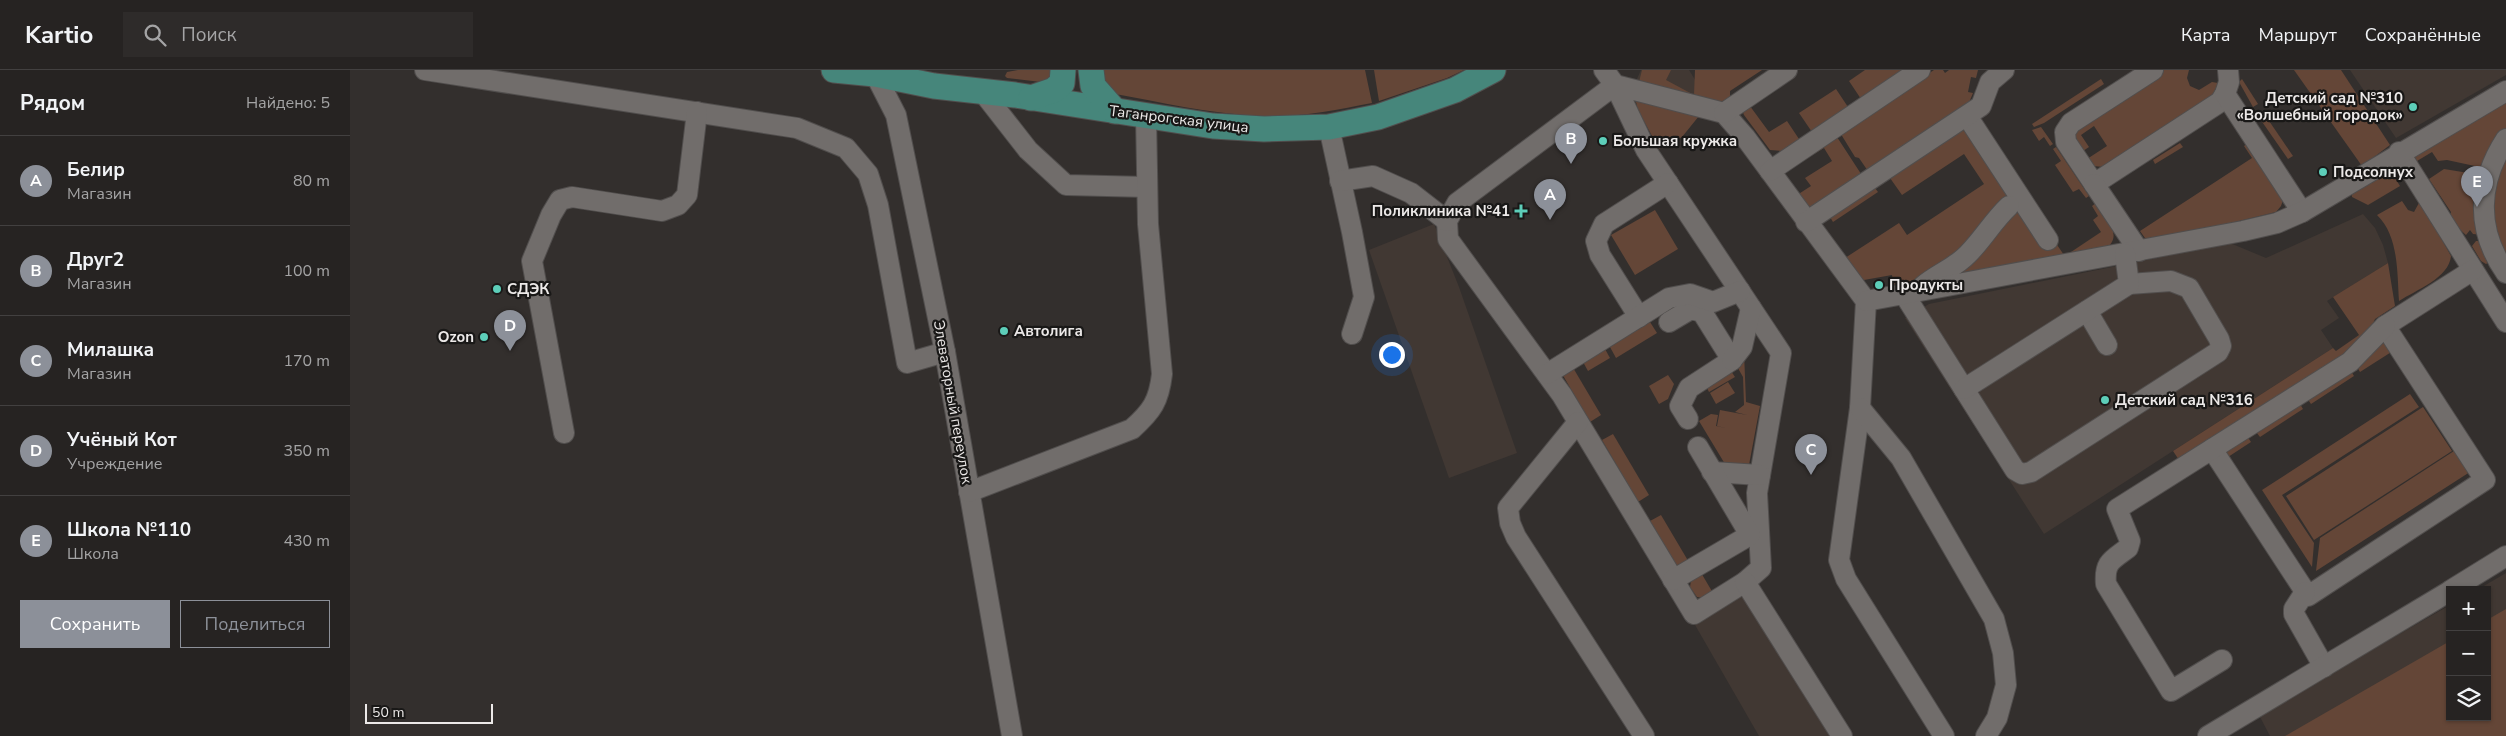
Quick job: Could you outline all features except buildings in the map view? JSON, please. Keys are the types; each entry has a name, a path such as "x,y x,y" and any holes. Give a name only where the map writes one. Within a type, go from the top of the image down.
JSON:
{"main road":[{"name":"Таганрогская улица","path":"834,70 884,72 934,86 1031,98 1213,126 1329,128 1378,117 1416,105 1455,90 1493,70"},
{"path":"1031,98 1054,90 1062,83 1063,70"},
{"path":"1092,70 1093,86 1115,111"}],"street":[{"path":"425,70 523,77 697,112 797,128 846,148 868,174 878,206 907,363 945,352"},
{"path":"1724,113 1787,70"},
{"path":"1770,171 1920,70"},
{"path":"1806,222 1981,106 1990,82 2004,70"},
{"path":"2129,284 2132,253 2094,184 2066,142 2066,132 2071,123 2153,70"},
{"path":"2094,184 2220,102 2229,82 2228,70"},
{"name":"Элеваторный переулок","path":"884,72 896,115 945,352 1012,736"},
{"path":"1610,78 1724,113 1770,171 1866,301 1860,408 1839,560 1846,579 1944,736"},
{"path":"1610,78 1646,150 1781,353 1757,493 1760,568 1745,582 1694,614 1548,374 1448,239 1447,221 1458,203 1610,78"},
{"path":"982,91 1028,150 1066,185 1147,187"},
{"path":"1866,301 2132,253 2277,223 2302,212 2399,152 2506,91"},
{"path":"2225,94 2302,212"},
{"path":"564,433 532,261 551,215 560,200 572,197 662,211 678,205 687,195 697,112"},
{"path":"969,492 1132,429 1150,413 1160,393 1162,374 1148,224 1146,116"},
{"path":"1967,116 2048,240"},
{"path":"1329,128 1364,297 1352,334"},
{"path":"2222,660 2171,691 2106,584 2105,569 2110,562 2128,548 2130,540 2117,509 2350,362 2386,326 2477,275 2504,270 2488,236 2484,203 2488,174 2493,158 2506,138"},
{"path":"2399,152 2506,322"},
{"path":"1340,181 1373,176 1411,193 1447,221"},
{"path":"1639,317 1600,255 1596,241 1604,224 1668,183"},
{"path":"1912,293 1948,271 1968,254 1995,219 2009,206"},
{"path":"1912,293 1964,389 2016,470 2022,474 2030,472 2218,352 2221,346 2220,339 2190,288 2171,281 2146,281 2129,284 1964,389"},
{"path":"1548,374 1669,298 1690,294 1712,302 1740,291"},
{"path":"1688,419 1680,406 1689,388 1732,360 1742,347 1751,308"},
{"path":"1669,322 1691,309 1702,312 1732,360"},
{"path":"2087,311 2107,345"},
{"path":"2212,449 2308,596 2485,480 2386,326"},
{"path":"1860,408 1901,458 1994,619 2003,653 2006,685 1997,718 1986,736"},
{"path":"1578,422 1508,508 1510,523 1516,537 1644,736"},
{"path":"1673,580 1750,535 1698,447"},
{"path":"1712,472 1760,475"},
{"path":"2457,586 2506,556"},
{"path":"1745,582 1842,736"},
{"path":"2305,592 2294,609 2294,614 2324,667"},
{"path":"2208,736 2446,592"}],"shaded area":[{"path":"1018,70 1053,70 1049,83 1007,78 1005,76 1007,72"},
{"path":"1097,70 1365,70 1372,103 1289,116 1223,113 1110,93"},
{"path":"1374,70 1464,70 1447,78 1379,101"},
{"path":"1641,70 1689,70 1702,91 1691,97 1636,81"},
{"path":"1642,70 1671,70 1666,80 1694,95 1695,70 1762,70 1730,91 1730,106 1699,116 1682,137 1659,149 1638,110 1635,98"},
{"path":"1865,70 1904,70 1861,99 1849,81"},
{"path":"1934,70 1943,70 1945,73 1949,70 1978,70 1976,78 1971,77 1968,92 1973,93 1965,112 1870,174 1859,158 1855,157 1839,131"},
{"path":"2163,70 2189,70 2187,78 2190,86 2199,90 2212,82 2218,83 2213,95 2104,167 2093,166 2087,159 2107,146 2094,126 2081,135 2089,147 2083,151 2076,137 2081,122"},
{"path":"2294,70 2341,70 2390,145 2362,166"},
{"name":"Детский сад №310 «Волшебный городок»","path":"2350,70 2506,70 2506,75 2396,138"},
{"path":"2101,79 2104,84 2044,123 2034,127 2032,124"},
{"path":"2242,79 2258,104 2253,107 2239,82"},
{"path":"1836,89 1848,107 1812,132 1799,113"},
{"path":"2506,101 2506,129 2497,139 2484,168 2447,160 2438,161 2432,152 2417,161 2413,154"},
{"path":"1747,102 1769,132 1787,121 1799,139 1782,151 1770,150 1744,115 1742,110"},
{"path":"2263,112 2293,156 2288,159 2258,116"},
{"path":"2041,127 2053,144 2050,146 2044,137 2039,141 2032,130"},
{"path":"1964,129 1972,132 2044,245 2053,239 2064,255 2101,232 2093,220 2098,216 2092,206 2096,203 2111,227 2113,238 2111,244 2105,249 1894,290 1892,275 1864,280 1850,271 1845,258 1899,223 1907,235 1984,184 1964,154 1902,195 1890,178"},
{"path":"1837,137 1865,180 1817,207 1809,207 1797,195 1811,186 1805,178 1832,161 1824,148 1796,165"},
{"path":"2180,143 2183,147 2155,164 2153,160"},
{"path":"2248,143 2284,197 2281,206 2276,212 2157,241 2145,238 2140,231 2252,158 2244,146"},
{"path":"2056,147 2089,196 2086,198 2079,189 2073,192 2055,165 2061,161 2053,149"},
{"path":"2506,151 2506,265 2491,261 2486,264 2481,261 2472,246 2476,241 2481,241 2482,235 2473,234 2470,230 2466,235 2455,225 2450,216 2451,212 2429,179 2444,169 2481,175"},
{"path":"2380,173 2395,178 2400,186 2368,205 2352,197 2352,192"},
{"path":"1875,188 1878,192 1833,222 1830,217"},
{"path":"2402,201 2408,210 2414,212 2420,201 2451,256 2449,264 2438,277 2399,301 2397,267 2393,244 2389,233 2377,215"},
{"path":"1655,210 1678,249 1635,275 1611,235"},
{"name":"Детский сад №316","path":"2363,214 2375,228 2383,245 2388,263 2327,301 2339,318 2321,330 2333,348 2044,534 1905,318 1929,304 2230,243 2266,258"},
{"path":"1434,224 1459,287 1517,453 1449,478 1369,250"},
{"path":"2388,263 2395,306 2375,319 2367,337 2354,350 2181,463 2173,451 2333,348 2336,351 2359,335 2333,297"},
{"path":"1650,322 1657,333 1616,358 1610,347"},
{"path":"2390,339 2396,349 2360,372 2354,362"},
{"path":"1605,349 1610,358 1588,371 1583,362"},
{"path":"1744,352 1746,402 1760,406 1749,465 1725,464 1699,421 1711,414 1718,415 1716,426 1726,428 1717,426 1720,410 1747,415 1735,412 1744,405 1743,377 1735,363"},
{"path":"1572,366 1601,415 1590,422 1561,372"},
{"path":"2348,366 2354,376 2311,404 2304,394"},
{"path":"1731,371 1735,377 1709,392 1706,386"},
{"path":"1668,375 1674,384 1668,399 1659,404 1649,386"},
{"path":"1728,382 1735,393 1716,404 1710,393"},
{"path":"2416,392 2473,470 2316,571 2320,538 2454,451"},
{"path":"2410,394 2419,407 2282,495 2314,543 2312,567 2262,490"},
{"path":"2297,399 2303,409 2260,437 2253,428"},
{"path":"2423,407 2452,451 2314,540 2286,496"},
{"path":"2245,433 2251,442 2225,459 2219,450"},
{"path":"1613,434 1649,495 1638,502 1602,440"},
{"path":"1661,515 1690,564 1677,566 1650,521"},
{"path":"1700,571 1713,593 1704,598 1697,597 1690,587 1692,575"},
{"path":"2506,573 2506,736 2270,736 2259,715 2446,607 2446,721 2491,721 2491,586 2484,586"},
{"path":"1740,579 1833,736 1759,736 1687,611"},
{"path":"2506,609 2506,736 2285,736 2446,643 2446,721 2491,721 2491,618"}],"place":[{"name":"Детский сад №310 «Волшебный городок»","path":"2413,107"},
{"name":"Большая кружка","path":"1603,141"},
{"name":"Друг2","path":"1571,164"},
{"name":"Подсолнух","path":"2323,172"},
{"name":"Школа №110","path":"2477,207"},
{"name":"Поликлиника №41","path":"1521,211"},
{"name":"Белир","path":"1550,220"},
{"name":"Продукты","path":"1879,285"},
{"name":"СДЭК","path":"497,289"},
{"name":"Автолига","path":"1004,331"},
{"name":"Ozon","path":"484,337"},
{"name":"Учёный Кот","path":"510,351"},
{"name":"Детский сад №316","path":"2105,400"},
{"name":"Милашка","path":"1811,475"}]}
